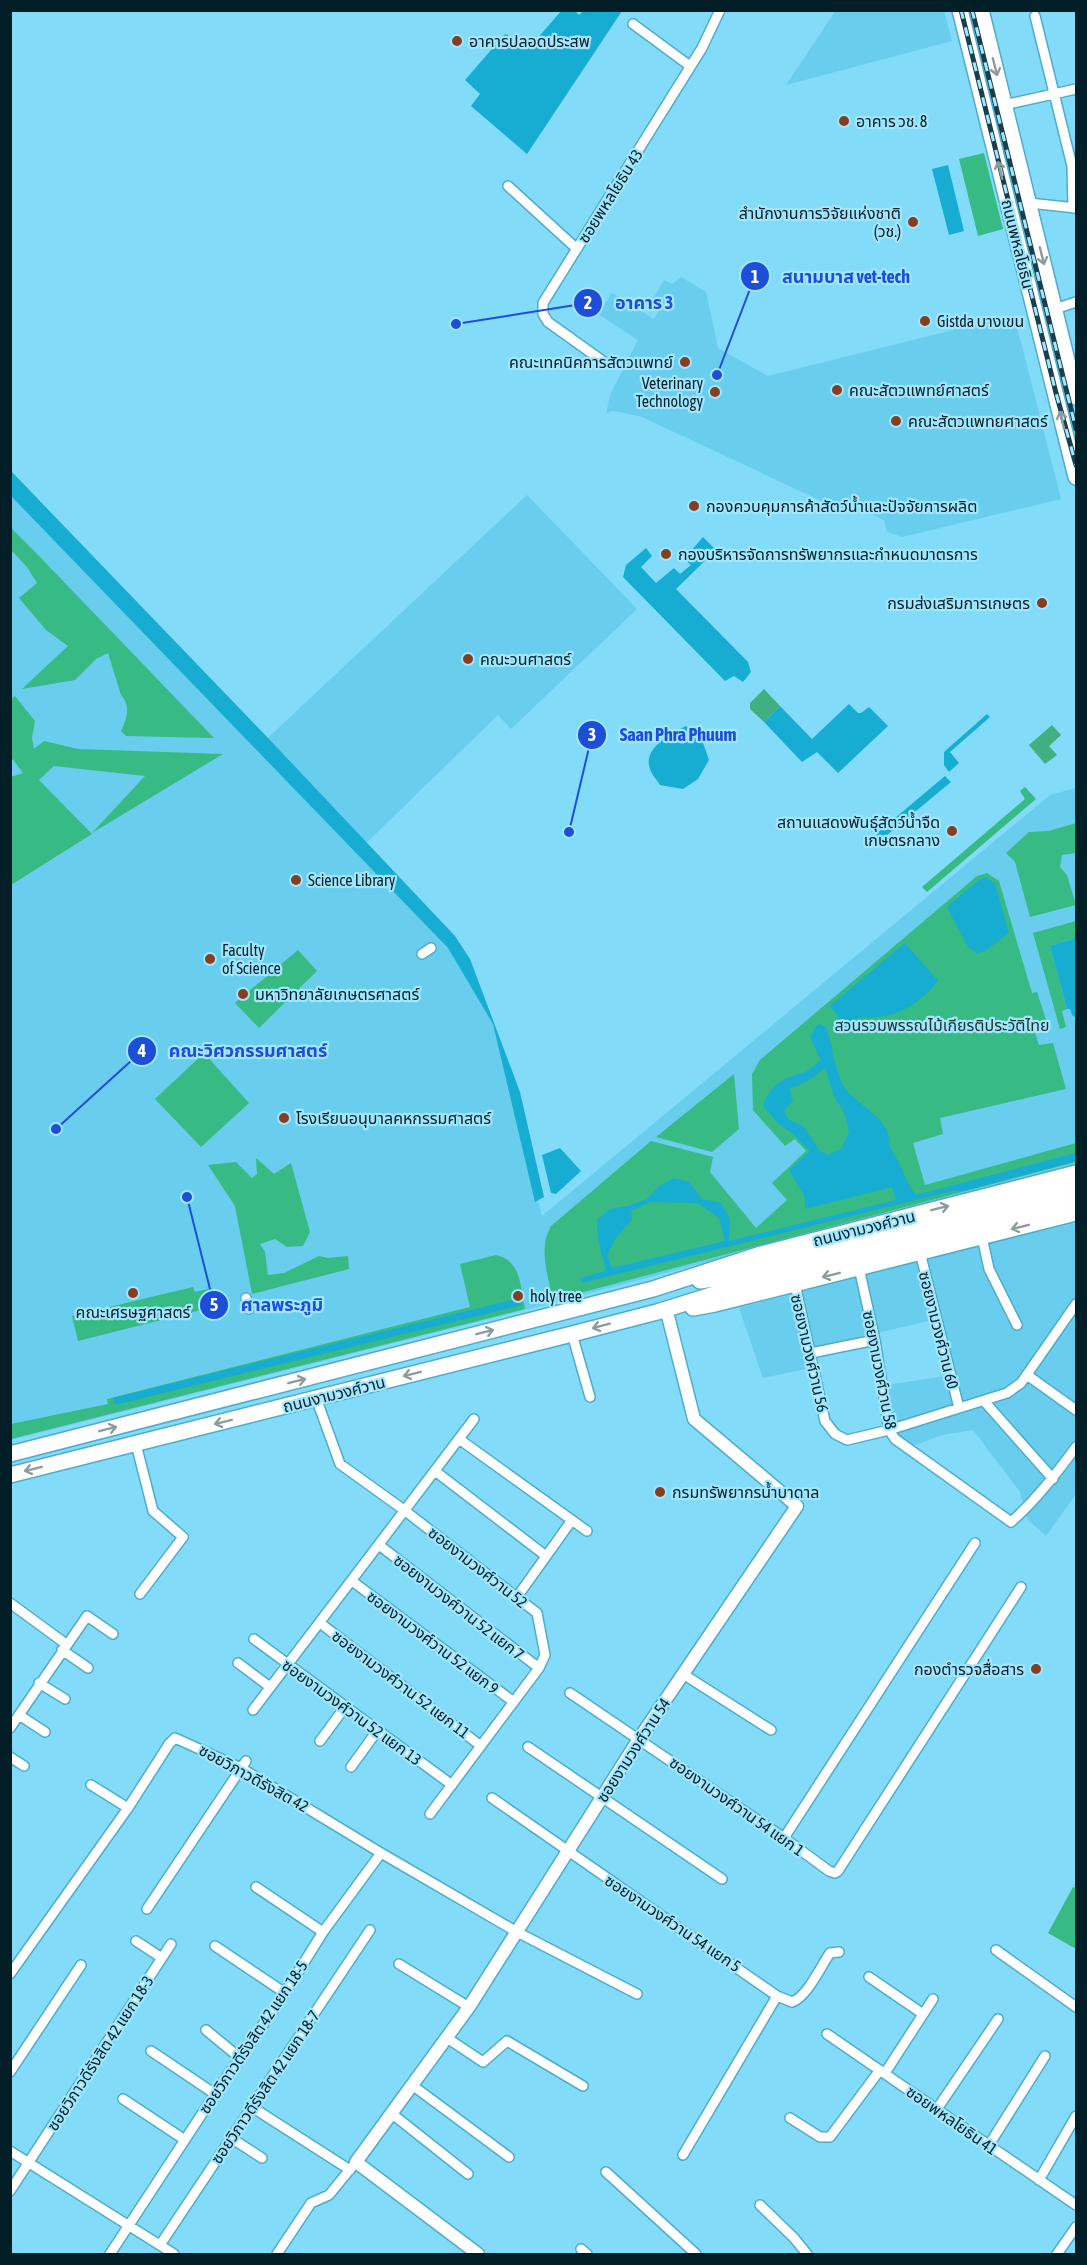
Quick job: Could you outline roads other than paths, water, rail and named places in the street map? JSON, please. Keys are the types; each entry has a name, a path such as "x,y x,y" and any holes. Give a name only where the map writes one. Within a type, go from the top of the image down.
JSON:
{"main road":[{"name":"ถนนพหลโยธิน","path":"960,10 1077,477"},
{"name":"ถนนพหลโยธิน","path":"981,10 1077,397"},
{"name":"ถนนงามวงศ์วาน","path":"10,1454 653,1289 761,1254 1077,1173"},
{"name":"ถนนงามวงศ์วาน","path":"653,1289 719,1278 1077,1187"},
{"name":"ถนนงามวงศ์วาน","path":"10,1475 662,1312 766,1278 1077,1198"},
{"name":"ถนนงามวงศ์วาน","path":"662,1312 715,1304 1077,1213"}],"street":[{"name":"ซอยพหลโยธิน 43","path":"604,362 548,322 543,314 543,303 690,66 720,10"},
{"path":"1029,203 1075,208 1075,166 1035,16"},
{"path":"633,24 690,66"},
{"path":"1004,105 1077,89"},
{"path":"508,186 577,249"},
{"path":"1055,309 1077,302"},
{"path":"982,1237 989,1269 1017,1324"},
{"name":"ซอยงามวงศ์วาน 60","path":"920,1252 958,1408"},
{"name":"ซอยงามวงศ์วาน 58","path":"859,1268 875,1340 889,1430 895,1439 1011,1522 1053,1479"},
{"name":"ซอยงามวงศ์วาน 56","path":"795,1284 825,1421 835,1434 847,1440 889,1430 1007,1394 1021,1383 1077,1304"},
{"path":"246,1298 249,1309"},
{"name":"ซอยงามวงศ์วาน 54","path":"277,2254 311,2203 329,2195 353,2166 469,2007 639,1739 797,1506 694,1419 662,1312"},
{"path":"572,1334 590,1397"},
{"path":"811,1353 875,1340"},
{"path":"1027,1375 1077,1410"},
{"name":"ซอยงามวงศ์วาน 52","path":"316,1398 340,1464 404,1510 537,1613 546,1654 539,1668 430,1814"},
{"path":"984,1401 1053,1479 1077,1447"},
{"path":"253,1710 474,1419"},
{"path":"459,1439 587,1531"},
{"path":"136,1444 153,1511 183,1538 140,1594"},
{"path":"435,1471 546,1556"},
{"path":"517,1597 572,1520"},
{"path":"784,1838 975,1542"},
{"name":"ซอยงามวงศ์วาน 52 แยก 7","path":"379,1545 539,1668"},
{"name":"ซอยงามวงศ์วาน 52 แยก 9","path":"352,1581 514,1702"},
{"name":"ซอยงามวงศ์วาน 54 แยก 1","path":"570,1693 835,1873 1021,1587"},
{"path":"10,1603 88,1668"},
{"path":"10,1728 87,1616 114,1634"},
{"name":"ซอยงามวงศ์วาน 52 แยก 11","path":"320,1623 481,1746"},
{"name":"ซอยงามวงศ์วาน 52 แยก 13","path":"254,1639 452,1785"},
{"path":"238,1663 270,1688"},
{"path":"683,1674 771,1730"},
{"path":"39,1683 65,1699"},
{"path":"320,1741 345,1707"},
{"path":"19,1715 45,1732"},
{"path":"351,1767 377,1731"},
{"name":"ซอยวิภาวดีรังสิต 42","path":"10,1974 175,1738 243,1764 381,1853 517,1932 637,1994"},
{"path":"528,1747 722,1879"},
{"path":"10,1757 24,1766"},
{"path":"147,1909 243,1764"},
{"path":"91,1785 128,1808"},
{"name":"ซอยงามวงศ์วาน 54 แยก 5","path":"492,1798 777,1996"},
{"name":"ซอยวิภาวดีรังสิต 42 แยก 18-5","path":"110,2254 184,2140 285,1993 322,1932 381,1853"},
{"path":"256,1887 322,1932"},
{"name":"ซอยวิภาวดีรังสิต 42 แยก 18-7","path":"160,2245 370,1930"},
{"path":"136,1941 162,1958"},
{"name":"ซอยวิภาวดีรังสิต 42 แยก 18-3","path":"10,2191 171,1944"},
{"path":"215,1946 285,1993"},
{"path":"996,1950 1077,2007"},
{"path":"683,2155 777,1996 792,2002 798,2000 830,1953 839,1952"},
{"path":"399,1964 469,2007"},
{"path":"10,2072 81,1965"},
{"path":"869,1977 923,2014"},
{"path":"790,2118 820,2137 830,2137 882,2072 933,1999"},
{"path":"937,2109 998,2019"},
{"path":"206,2030 240,2058"},
{"name":"ซอยพหลโยธิน 41","path":"827,2034 1077,2205"},
{"path":"447,2038 483,2062 507,2041 583,2086"},
{"path":"151,2051 215,2094"},
{"path":"989,2145 1045,2056"},
{"path":"412,2085 509,2157"},
{"path":"123,2099 184,2140"},
{"path":"252,2107 353,2166 470,2252"},
{"path":"391,2113 468,2174"},
{"path":"1039,2180 1077,2116"},
{"path":"231,2138 262,2158"},
{"path":"10,2151 174,2254"},
{"path":"606,2172 696,2254"},
{"path":"760,2205 807,2254"},
{"path":"1057,2254 1077,2227"}],"railway":[{"path":"961,10 1076,465"},
{"path":"972,10 1076,429"}],"place":[{"name":"อาคารปลอดประสพ","path":"457,41"},
{"name":"อาคาร วช. 8","path":"844,121"},
{"name":"สำนักงานการวิจัยแห่งชาติ (วช.)","path":"913,222"},
{"name":"Gistda บางเขน","path":"925,321"},
{"name":"อาคาร 3","path":"456,324"},
{"name":"คณะเทคนิคการสัตวแพทย์","path":"685,362"},
{"name":"สนามบาส vet-tech","path":"717,375"},
{"name":"คณะสัตวแพทย์ศาสตร์","path":"837,390"},
{"name":"Veterinary Technology","path":"715,392"},
{"name":"คณะสัตวแพทยศาสตร์","path":"896,421"},
{"name":"กองควบคุมการค้าสัตว์น้ำและปัจจัยการผลิต","path":"694,506"},
{"name":"กองบริหารจัดการทรัพยากรและกำหนดมาตรการ","path":"666,554"},
{"name":"กรมส่งเสริมการเกษตร","path":"1042,603"},
{"name":"คณะวนศาสตร์","path":"468,659"},
{"name":"สถานแสดงพันธุ์สัตว์น้ำจืด เกษตรกลาง","path":"952,831"},
{"name":"Saan Phra Phuum","path":"569,832"},
{"name":"Science Library","path":"296,880"},
{"name":"Faculty of Science","path":"210,959"},
{"name":"มหาวิทยาลัยเกษตรศาสตร์","path":"243,994"},
{"name":"โรงเรียนอนุบาลคหกรรมศาสตร์","path":"284,1118"},
{"name":"คณะวิศวกรรมศาสตร์","path":"56,1129"},
{"name":"ศาลพระภูมิ","path":"187,1197"},
{"name":"คณะเศรษฐศาสตร์","path":"133,1293"},
{"name":"holy tree","path":"518,1296"},
{"name":"กรมทรัพยากรน้ำบาดาล","path":"660,1492"},
{"name":"กองตำรวจสื่อสาร","path":"1036,1669"}],"park label":[{"name":"สวนรวมพรรณไม้เกียรติประวัติไทย","path":"942,1025"}]}
